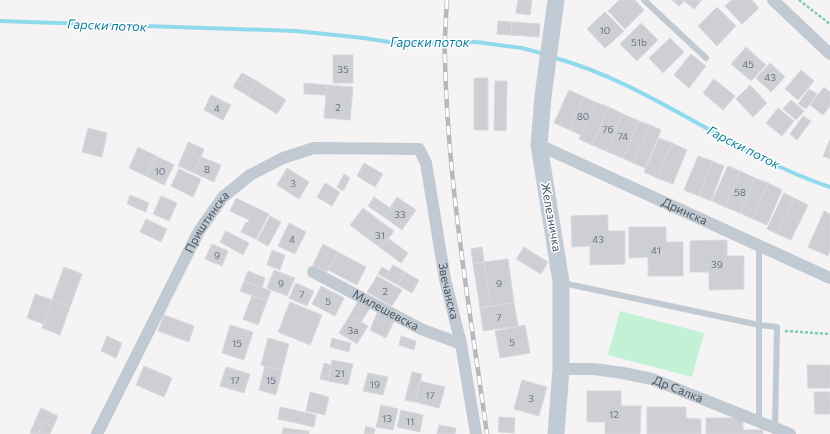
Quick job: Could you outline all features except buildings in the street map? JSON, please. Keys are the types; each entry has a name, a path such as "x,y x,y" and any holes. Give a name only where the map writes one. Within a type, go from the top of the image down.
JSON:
{"street":[{"name":"Железничка","path":"556,0 552,41 545,77 539,145 561,282 561,369 556,434"},
{"path":"772,0 830,54"},
{"name":"Дринска","path":"539,145 830,278"},
{"name":"Приштинска","path":"97,434 199,231 223,197 250,175 283,158 314,148 420,149"},
{"name":"Звечанска","path":"420,149 426,163 445,279 461,344 476,434"},
{"name":"Милешевска","path":"313,272 421,329 461,344"},
{"name":"Др Салка","path":"561,369 594,369 652,379 759,420 775,431 790,434"}],"lane":[{"path":"644,0 706,58"},
{"path":"759,245 759,420"},
{"path":"561,282 759,325 777,327 775,431"}],"path":[{"path":"800,0 830,24"},
{"path":"776,330 830,334"}],"green space":[{"path":"620,311 704,333 692,377 608,355"}],"waterway":[{"name":"Гарски поток","path":"0,21 296,31 364,38 401,44 476,42 522,48 544,54"},
{"name":"Гарски поток","path":"552,57 589,69 624,84 760,157 794,173 830,187"}],"railway":[{"path":"447,0 445,53 450,155 461,248 487,434"}]}
